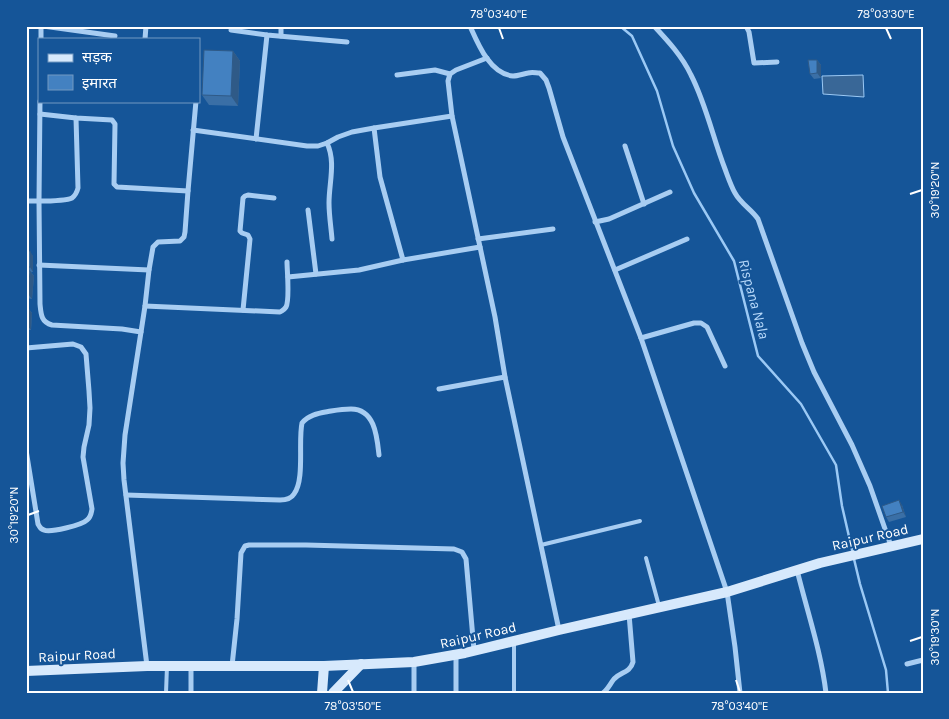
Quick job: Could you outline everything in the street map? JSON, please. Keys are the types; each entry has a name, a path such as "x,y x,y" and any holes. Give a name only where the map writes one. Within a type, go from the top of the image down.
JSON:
{"main road":[{"name":"Raipur Road","path":"26,671 147,666 324,666 414,662 474,651 727,592 820,563 923,538"},
{"path":"333,693 361,664"},
{"path":"322,693 324,666"}],"street":[{"path":"42,26 115,36"},
{"path":"281,26 281,36"},
{"path":"470,26 476,41 498,71 513,76 531,72 540,73 550,88 563,137 641,338 727,592 740,693"},
{"path":"654,26 681,56 692,76 735,193 758,219 802,343 814,372 870,486 891,546"},
{"path":"746,26 749,32 754,63 778,62"},
{"path":"231,30 348,42"},
{"path":"256,139 267,35"},
{"path":"487,58 450,74 448,81 452,116 559,630"},
{"path":"397,74 435,70 450,74"},
{"path":"40,102 39,265 42,319 52,325 141,332"},
{"path":"147,666 124,480 125,435 154,247 158,242 180,241 184,237 196,102"},
{"path":"40,114 112,120 115,122 114,184 117,187 188,191"},
{"path":"194,130 318,146 352,132 452,116"},
{"path":"26,201 67,200 75,196 78,188 76,118"},
{"path":"374,128 380,176 402,260"},
{"path":"327,143 332,158 329,202 332,239"},
{"path":"625,146 644,204"},
{"path":"595,222 609,219 670,192"},
{"path":"243,310 250,239 248,235 240,231 243,198 248,195 274,198"},
{"path":"308,210 316,274"},
{"path":"478,240 553,229"},
{"path":"615,270 687,239"},
{"path":"288,277 359,270 402,260 480,247"},
{"path":"145,306 280,312 288,304 287,262"},
{"path":"39,265 149,270"},
{"path":"641,338 694,323 701,323 707,327 725,366"},
{"path":"26,348 73,344 82,347 86,354 90,416 83,457 92,509 89,520 82,524 46,531 40,527 26,450"},
{"path":"439,389 505,377"},
{"path":"126,495 280,500 290,498 298,488 300,476 302,422 316,414 330,411 352,409 363,411 371,419 377,437 379,455"},
{"path":"232,666 241,553 245,546 249,545 454,549 462,552 466,559 474,651"},
{"path":"797,570 820,656 826,693"},
{"path":"606,692 613,680 632,667 628,614"},
{"path":"456,655 456,693"},
{"path":"907,664 923,660"},
{"path":"414,662 414,693"},
{"path":"191,666 191,693"}],"lane":[{"path":"541,545 640,521"},
{"path":"646,558 659,607"},
{"path":"514,641 514,693"},
{"path":"166,693 167,666"}],"water":[{"path":"863,75 864,97 823,94 822,76"}],"building":[{"path":"204,50 233,51 231,96 202,95"},
{"path":"808,60 817,60 817,73 810,74"},
{"path":"26,251 30,251 30,267 26,267"},
{"path":"26,271 30,271 28,294 26,294"},
{"path":"26,308 28,308 27,325 26,325"},
{"path":"899,500 903,512 886,517 882,506"}],"waterway":[{"name":"Rispana Nala","path":"620,26 632,36 657,91 673,146 694,193 734,261 758,356 801,404 836,465 842,506 853,554"},
{"name":"Rispana Nala","path":"854,559 886,670 888,693"}]}
